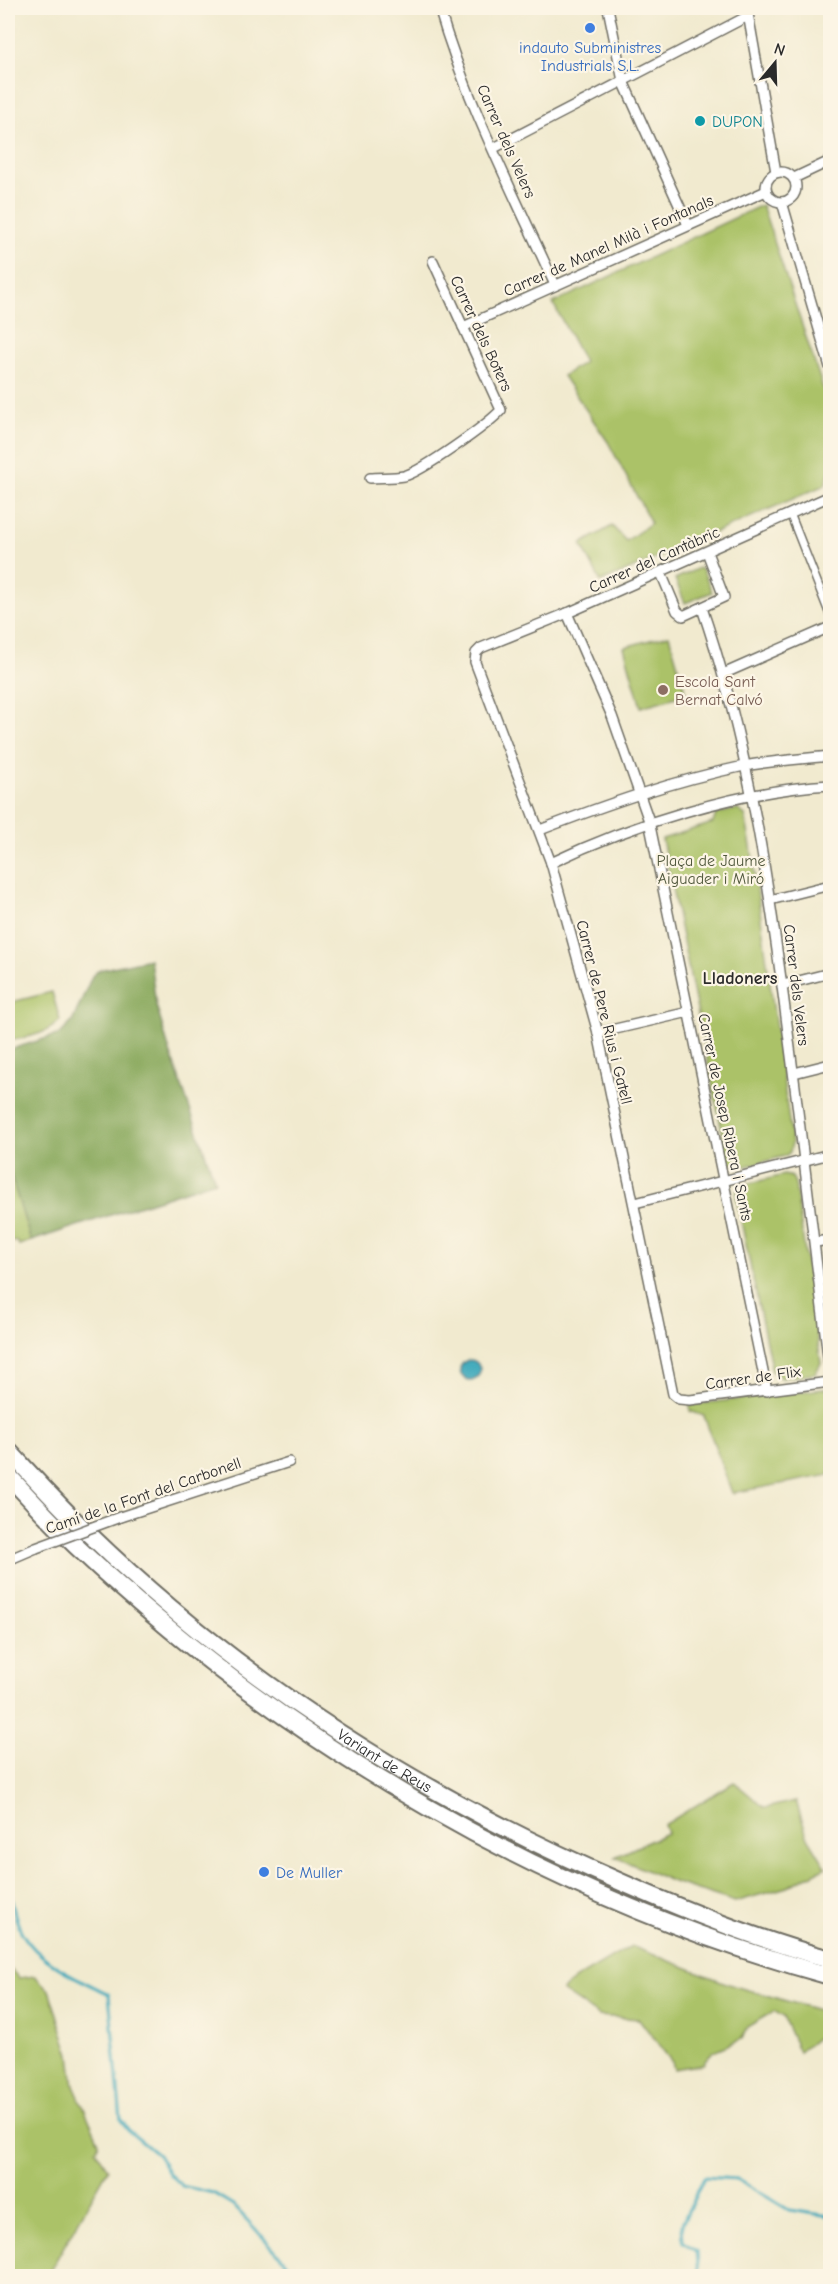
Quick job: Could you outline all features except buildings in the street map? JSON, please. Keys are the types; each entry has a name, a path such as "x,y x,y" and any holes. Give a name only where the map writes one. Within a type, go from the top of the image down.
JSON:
{"highway":[{"name":"Variant de Reus","path":"8,1450 90,1535 170,1607 275,1689 357,1745 458,1805 545,1850 829,1973"},
{"name":"Variant de Reus","path":"8,1475 75,1546 162,1622 263,1702 347,1759 449,1820 538,1866 703,1935 829,1973"},
{"path":"707,1920 831,1951"}],"street":[{"name":"Carrer dels Velers","path":"439,8 453,55 473,106 555,285"},
{"path":"608,8 623,81 688,225"},
{"path":"494,148 623,81 747,12 776,172"},
{"path":"794,178 831,160"},
{"path":"776,172 787,172 794,178 794,193 782,202 771,199 766,191 767,178 776,172"},
{"name":"Carrer de Manel Milà i Fontanals","path":"464,327 766,191"},
{"path":"782,202 828,348 831,367"},
{"name":"Carrer dels Boters","path":"370,478 406,476 468,437 501,410 433,261"},
{"name":"Carrer del Cantàbric","path":"487,645 660,573 791,516 831,496"},
{"path":"791,516 831,615"},
{"path":"660,573 677,611 683,616 702,608 724,597 707,552"},
{"name":"Carrer dels Velers","path":"702,608 723,674 754,797 783,985 815,1242 826,1289 831,1373"},
{"name":"Carrer de Josep Ribera i Sants","path":"567,613 612,716 650,824 767,1391"},
{"path":"723,674 831,627"},
{"name":"Carrer de Pere Rius i Gatell","path":"487,645 476,653 476,662 551,863 598,1033 669,1384 673,1394 679,1399"},
{"path":"540,831 640,792 747,766 831,756"},
{"path":"551,863 591,843 650,824 754,797 831,785"},
{"path":"770,900 831,885"},
{"path":"783,985 831,973"},
{"path":"598,1033 690,1012"},
{"path":"794,1072 831,1064"},
{"path":"634,1203 831,1154"},
{"path":"815,1242 831,1240"},
{"name":"Carrer de Flix","path":"679,1399 718,1398 831,1382"},
{"name":"Camí de la Font del Carbonell","path":"8,1560 120,1517 289,1462"}],"green space":[{"path":"762,205 830,409 830,470 825,485 601,582 581,544 612,526 626,541 651,523 608,442 563,376 584,362 553,303"},
{"path":"699,568 703,570 712,592 685,603 675,579"},
{"path":"669,635 686,694 641,707 624,647"},
{"name":"Plaça de Jaume Aiguader i Miró","path":"737,809 745,815 751,846 792,1143 790,1152 785,1156 739,1168 728,1161 662,839 713,823 716,814"},
{"path":"150,959 156,1005 215,1181 31,1241 8,1166 8,1050 60,1034 72,1022 92,976 99,970"},
{"path":"52,992 60,1020 43,1032 8,1041 8,1003"},
{"path":"8,1166 31,1241 19,1245 17,1241 8,1243"},
{"path":"784,1175 792,1177 795,1183 821,1363 815,1374 781,1378 772,1371 736,1196 737,1190 743,1185"},
{"path":"830,1388 830,1475 732,1493 704,1416 690,1411 690,1405"},
{"path":"734,1782 765,1808 796,1801 807,1836 826,1867 787,1887 735,1902 676,1883 615,1857 667,1833 664,1825"},
{"path":"631,1946 734,1986 825,2012 830,2015 830,2027 799,2052 783,2017 774,2011 747,2027 742,2039 713,2051 703,2064 674,2069 672,2062 639,2019 599,2016 562,1991 574,1980"},
{"path":"8,1967 19,1978 35,1976 49,1990 70,2055 74,2086 99,2142 96,2151 108,2169 47,2276 8,2276"}],"water":[{"path":"466,1360 474,1360 480,1366 480,1374 474,1380 466,1380 460,1374 460,1366"}],"waterway":[{"path":"8,1884 17,1922 22,1933 38,1953 73,1976 109,1994 121,2120 130,2132 158,2155 170,2175 182,2186 213,2193 233,2205 299,2276"},
{"path":"699,2276 697,2251 683,2242 682,2224 704,2177 737,2179 789,2210 830,2216"}],"place":[{"name":"indauto Subministres Industrials S.L.","path":"590,28"},
{"name":"DUPON","path":"700,121"},
{"name":"Escola Sant Bernat Calvó","path":"663,690"},
{"name":"De Muller","path":"264,1872"}],"district":[{"name":"Lladoners","path":"740,978"}]}
